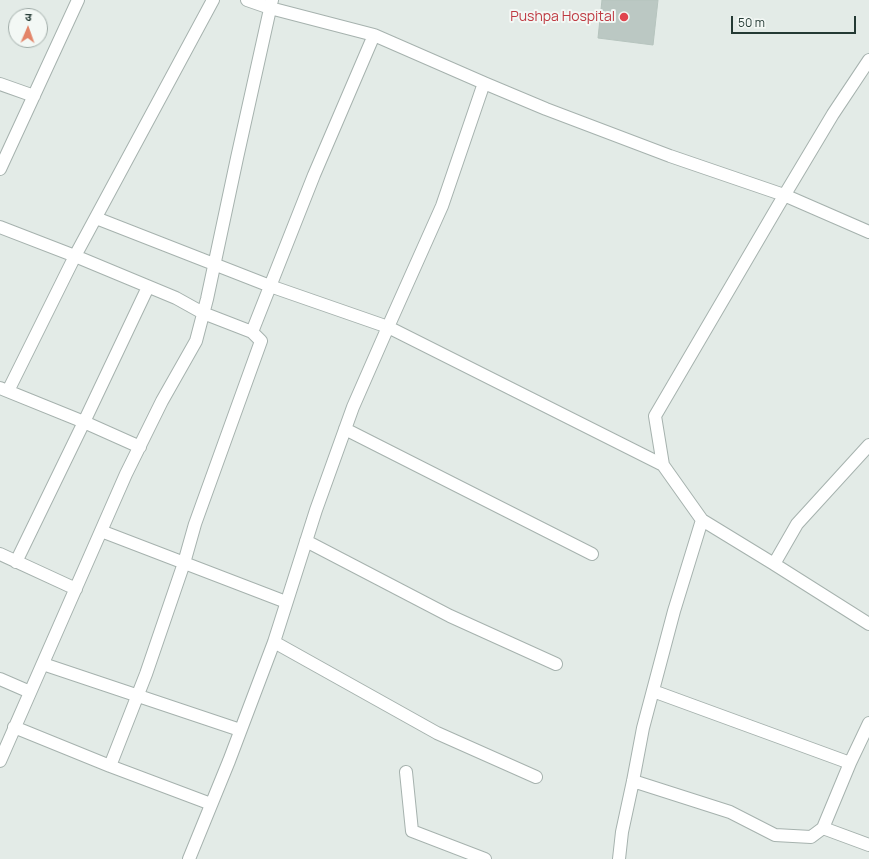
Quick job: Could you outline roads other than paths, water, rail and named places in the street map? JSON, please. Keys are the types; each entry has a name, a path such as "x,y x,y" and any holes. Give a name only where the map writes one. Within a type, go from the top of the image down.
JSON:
{"street":[{"path":"140,447 4,389 213,0"},
{"path":"247,0 271,4 374,35 546,109 663,154 784,195 869,232"},
{"path":"0,169 34,96 75,1"},
{"path":"0,761 126,474 162,402 196,341 271,4"},
{"path":"252,332 314,175 374,35"},
{"path":"869,60 832,114 655,416 663,465 702,520 869,624"},
{"path":"189,859 274,642 316,510 353,407 442,206 484,83"},
{"path":"0,84 34,96"},
{"path":"96,218 270,286 388,327 663,465"},
{"path":"0,227 176,298 203,313 252,332 262,341 195,524 184,563 146,674 110,766"},
{"path":"16,562 148,286"},
{"path":"345,429 592,554"},
{"path":"774,564 798,524 869,445"},
{"path":"619,859 622,832 643,728 674,611 702,520"},
{"path":"102,531 286,602"},
{"path":"306,541 450,616 556,664"},
{"path":"0,554 76,589"},
{"path":"274,642 437,733 536,777"},
{"path":"43,664 240,730"},
{"path":"0,679 30,692"},
{"path":"653,691 850,763"},
{"path":"633,781 730,812 775,835 811,837 823,828 850,763 869,723"},
{"path":"14,727 110,766 211,804"},
{"path":"406,772 412,831 485,859"},
{"path":"823,828 869,845"}],"place":[{"name":"Pushpa Hospital","path":"624,17"}]}
